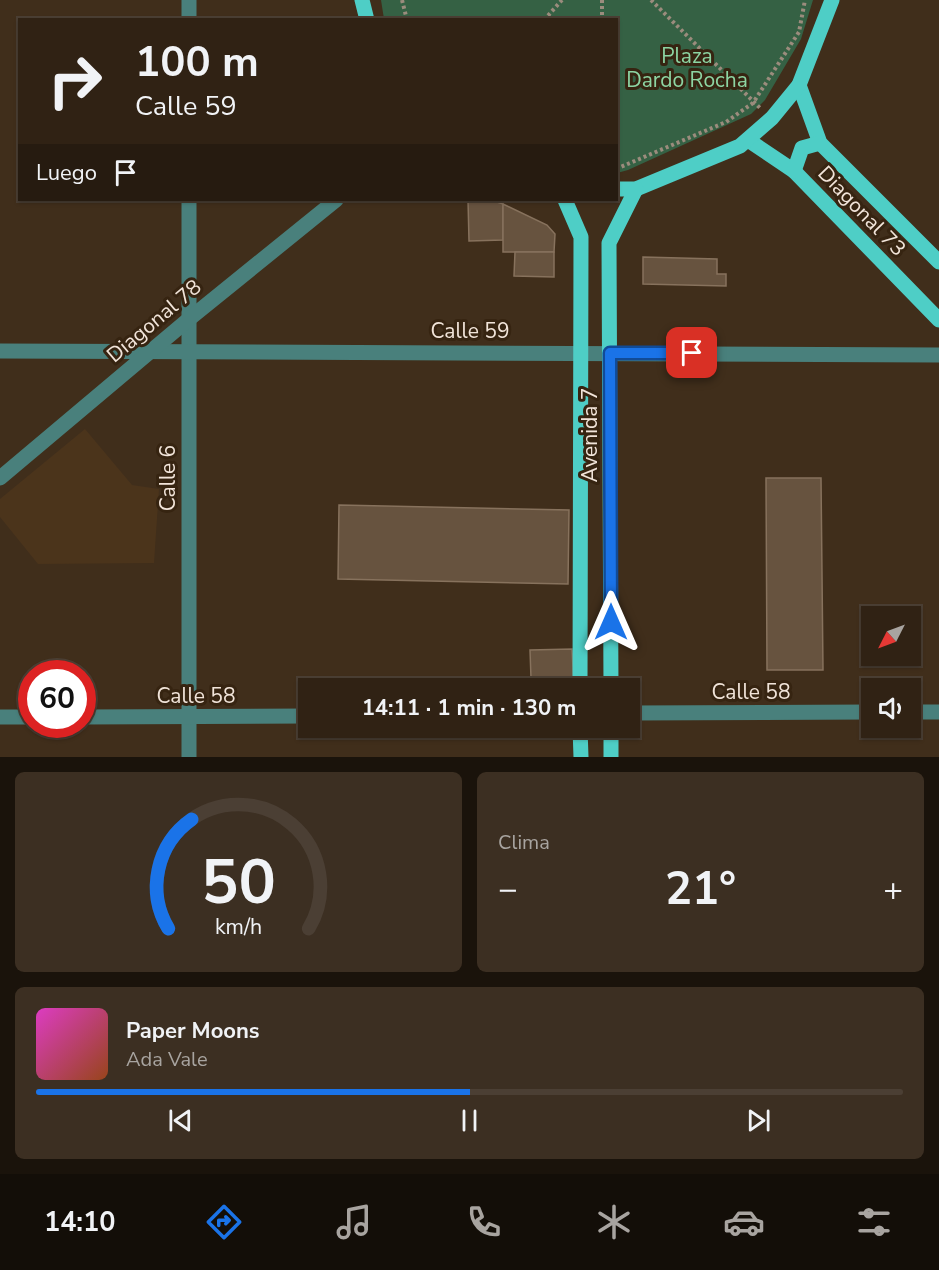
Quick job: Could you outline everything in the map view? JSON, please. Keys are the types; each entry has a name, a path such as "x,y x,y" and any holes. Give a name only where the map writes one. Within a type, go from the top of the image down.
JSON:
{"main road":[{"path":"362,0 366,18"},
{"path":"618,189 636,189 740,146 748,140 772,118 799,85 832,0"},
{"name":"Diagonal 73","path":"799,85 820,143 939,262"},
{"name":"Diagonal 73","path":"748,140 794,171 939,320"},
{"path":"794,171 802,148 820,143"},
{"name":"Avenida 7","path":"611,678 609,243 636,189"},
{"name":"Avenida 7","path":"565,201 581,237 583,353 580,678"},
{"path":"580,738 580,757"},
{"path":"611,738 611,757"}],"street":[{"path":"189,0 189,18"},
{"name":"Calle 6","path":"189,201 189,757"},
{"name":"Diagonal 78","path":"0,478 150,351 335,201"},
{"name":"Calle 59","path":"0,351 939,355"},
{"name":"Calle 58","path":"640,713 861,712"},
{"path":"921,712 939,712"},
{"name":"Calle 58","path":"96,717 298,716"},
{"path":"0,717 18,717"}],"path":[{"path":"402,0 406,18"},
{"path":"546,18 562,0"},
{"path":"602,0 602,18"},
{"path":"651,0 753,103"},
{"path":"618,168 726,122 753,103 799,32 805,0"}],"shaded area":[{"path":"85,429 132,485 159,489 154,563 38,564 0,517 0,499"}],"green space":[{"name":"Plaza Dardo Rocha","path":"381,0 813,0 801,39 765,100 751,114 618,173 618,18 384,18"}],"building":[{"path":"468,201 494,201 503,204 503,240 469,241"},
{"path":"503,204 547,225 555,234 554,252 503,252"},
{"path":"515,252 554,252 554,277 514,276"},
{"path":"643,257 717,259 717,274 726,274 726,286 643,284"},
{"path":"766,478 821,478 823,670 767,670"},
{"path":"339,505 569,510 568,584 338,579"},
{"path":"572,649 573,678 531,678 530,650"}],"route":[{"path":"611,622 610,353 692,353"}]}
